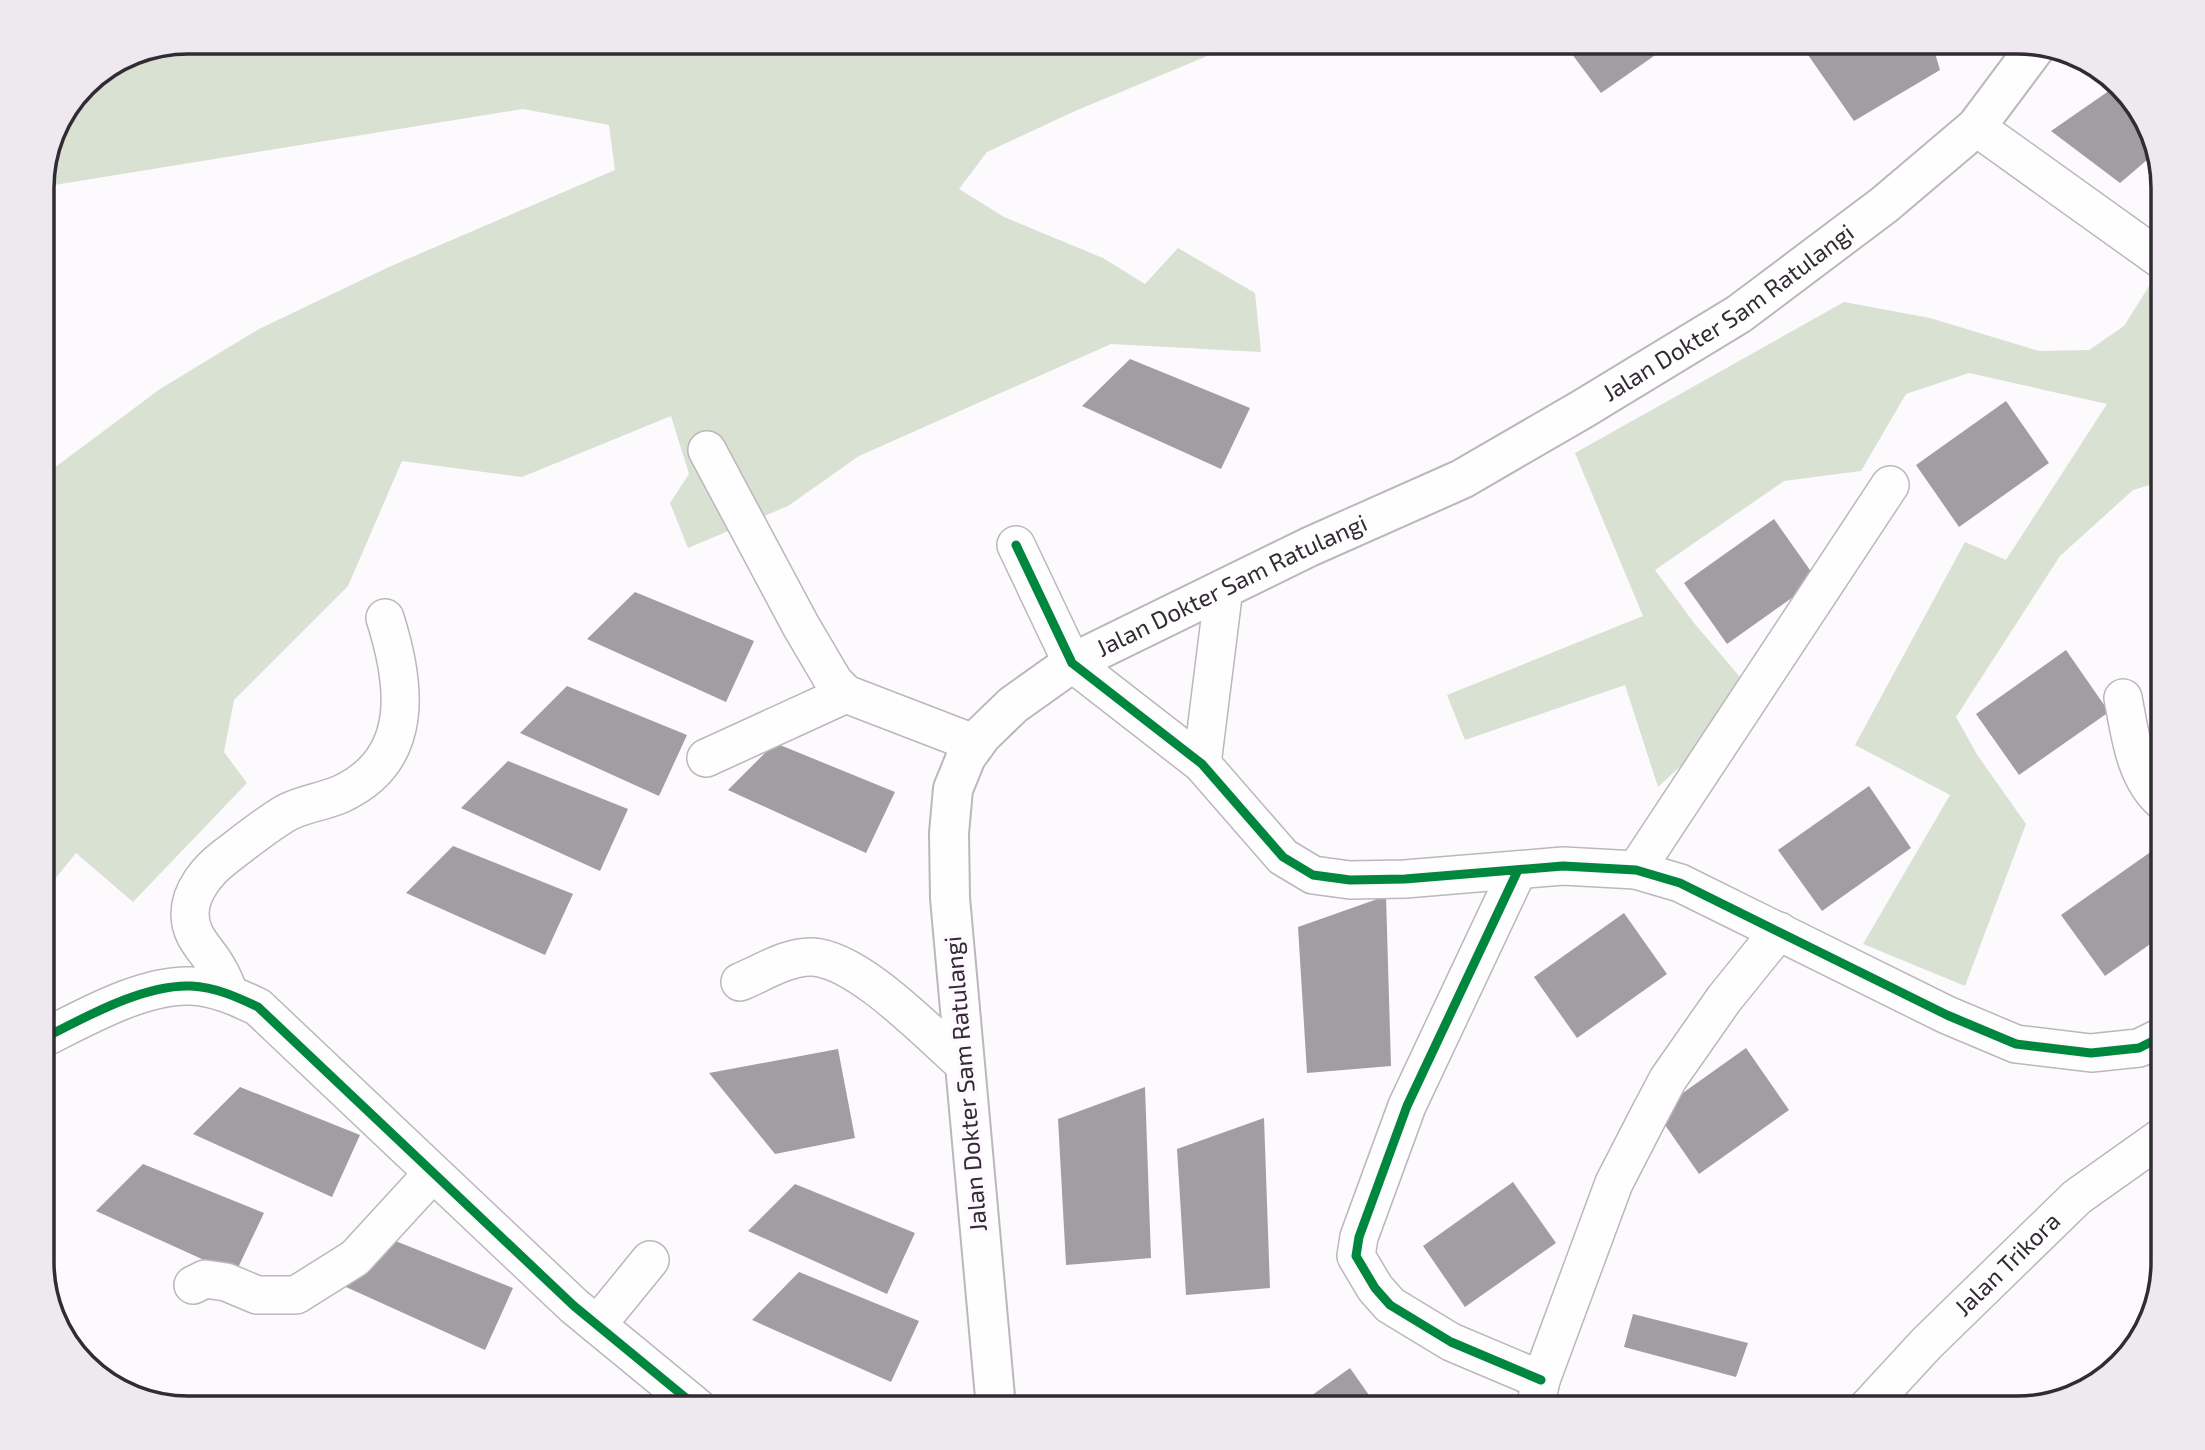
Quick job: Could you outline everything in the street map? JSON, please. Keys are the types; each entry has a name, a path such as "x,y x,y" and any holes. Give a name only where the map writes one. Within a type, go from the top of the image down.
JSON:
{"main road":[{"name":"Jalan Dokter Sam Ratulangi","path":"995,1396 950,898 949,833 953,789 966,757 975,744 1013,705 1072,663 1309,547 1461,479 1739,314 1884,205 1976,127 2030,55"}],"street":[{"path":"1976,127 2151,252"},
{"path":"707,450 834,682 846,694 975,744"},
{"path":"1636,870 1890,485"},
{"path":"1016,545 1072,663 1202,764 1283,857 1313,875 1350,880 1405,879 1563,866 1636,870 1681,883 1947,1014 2016,1044 2091,1053 2139,1048 2151,1042"},
{"path":"1202,764 1224,588"},
{"path":"229,993 218,967 193,935 190,913 195,890 216,865 287,812 341,794 385,761 393,744 401,682 396,651 385,618"},
{"path":"706,758 846,694"},
{"path":"2123,698 2136,759 2151,789"},
{"path":"1518,870 1408,1106 1359,1237 1356,1256 1375,1288 1390,1305 1538,1394 1614,1183 1648,1115 1668,1079 1724,999 1779,930"},
{"path":"740,982 796,958 832,960 866,978 965,1065"},
{"path":"55,1032 102,1009 150,991 190,986 229,993 258,1007 597,1325 683,1396"},
{"name":"Jalan Trikora","path":"1878,1396 1927,1343 2077,1198 2151,1145"},
{"path":"193,1285 205,1279 226,1282 257,1295 296,1295 355,1258 433,1173"},
{"path":"597,1325 650,1260"}],"shaded area":[{"path":"1212,54 1075,111 987,152 959,189 1004,217 1103,258 1145,284 1178,248 1255,293 1261,352 1111,344 859,456 788,506 688,548 670,503 689,474 671,416 522,477 402,461 348,586 234,700 224,752 247,783 133,902 76,853 55,879 55,467 160,389 259,329 391,266 615,170 609,125 523,109 55,185 61,145 72,121 88,100 121,72 145,61 171,55"},
{"path":"2151,283 2151,485 2133,490 2060,556 1956,717 1978,756 2026,824 1965,986 1863,944 1950,795 1855,745 1965,542 2006,560 2107,404 1969,373 1906,394 1861,471 1784,481 1655,570 1694,623 1740,677 1685,762 1658,787 1625,685 1465,740 1447,695 1643,616 1575,453 1844,302 1930,318 2039,351 2089,350 2124,326"}],"building":[{"path":"1572,54 1657,54 1601,93"},
{"path":"1807,54 1935,54 1940,70 1854,121"},
{"path":"2108,91 2133,121 2147,160 2120,183 2051,131"},
{"path":"1130,359 1250,408 1221,469 1082,406"},
{"path":"2006,401 2049,463 1959,527 1916,465"},
{"path":"1774,519 1817,580 1727,644 1684,583"},
{"path":"635,592 754,641 726,702 587,639"},
{"path":"2066,650 2109,712 2019,775 1976,714"},
{"path":"567,686 687,735 659,796 520,733"},
{"path":"775,743 895,792 866,853 728,790"},
{"path":"508,761 628,809 600,871 461,808"},
{"path":"1869,786 1911,848 1822,911 1778,850"},
{"path":"453,846 573,894 545,955 406,893"},
{"path":"2151,852 2151,943 2105,976 2061,915"},
{"path":"1386,896 1391,1066 1307,1073 1298,927"},
{"path":"1624,913 1667,974 1577,1038 1534,977"},
{"path":"1746,1048 1789,1110 1699,1174 1656,1112"},
{"path":"838,1049 855,1138 775,1154 709,1073"},
{"path":"240,1087 360,1135 332,1197 193,1134"},
{"path":"1145,1087 1151,1258 1066,1265 1058,1119"},
{"path":"1264,1118 1270,1288 1186,1295 1177,1149"},
{"path":"143,1164 264,1213 235,1274 96,1211"},
{"path":"1513,1182 1556,1243 1465,1307 1423,1246"},
{"path":"795,1184 915,1233 887,1294 748,1231"},
{"path":"393,1240 513,1288 485,1350 346,1287"},
{"path":"799,1272 919,1321 891,1382 752,1320"},
{"path":"1633,1314 1748,1343 1736,1377 1624,1347"},
{"path":"1350,1368 1370,1396 1311,1396"}],"cycle path":[{"path":"1016,545 1072,663 1202,764 1283,857 1313,875 1350,880 1405,879 1563,866 1636,870 1680,883 1947,1015 2016,1044 2091,1053 2139,1048 2151,1042"},
{"path":"1518,870 1407,1106 1359,1237 1356,1256 1375,1288 1390,1305 1451,1342 1541,1380"},
{"path":"55,1032 134,996 173,987 209,988 258,1007 574,1306 683,1396"}]}
